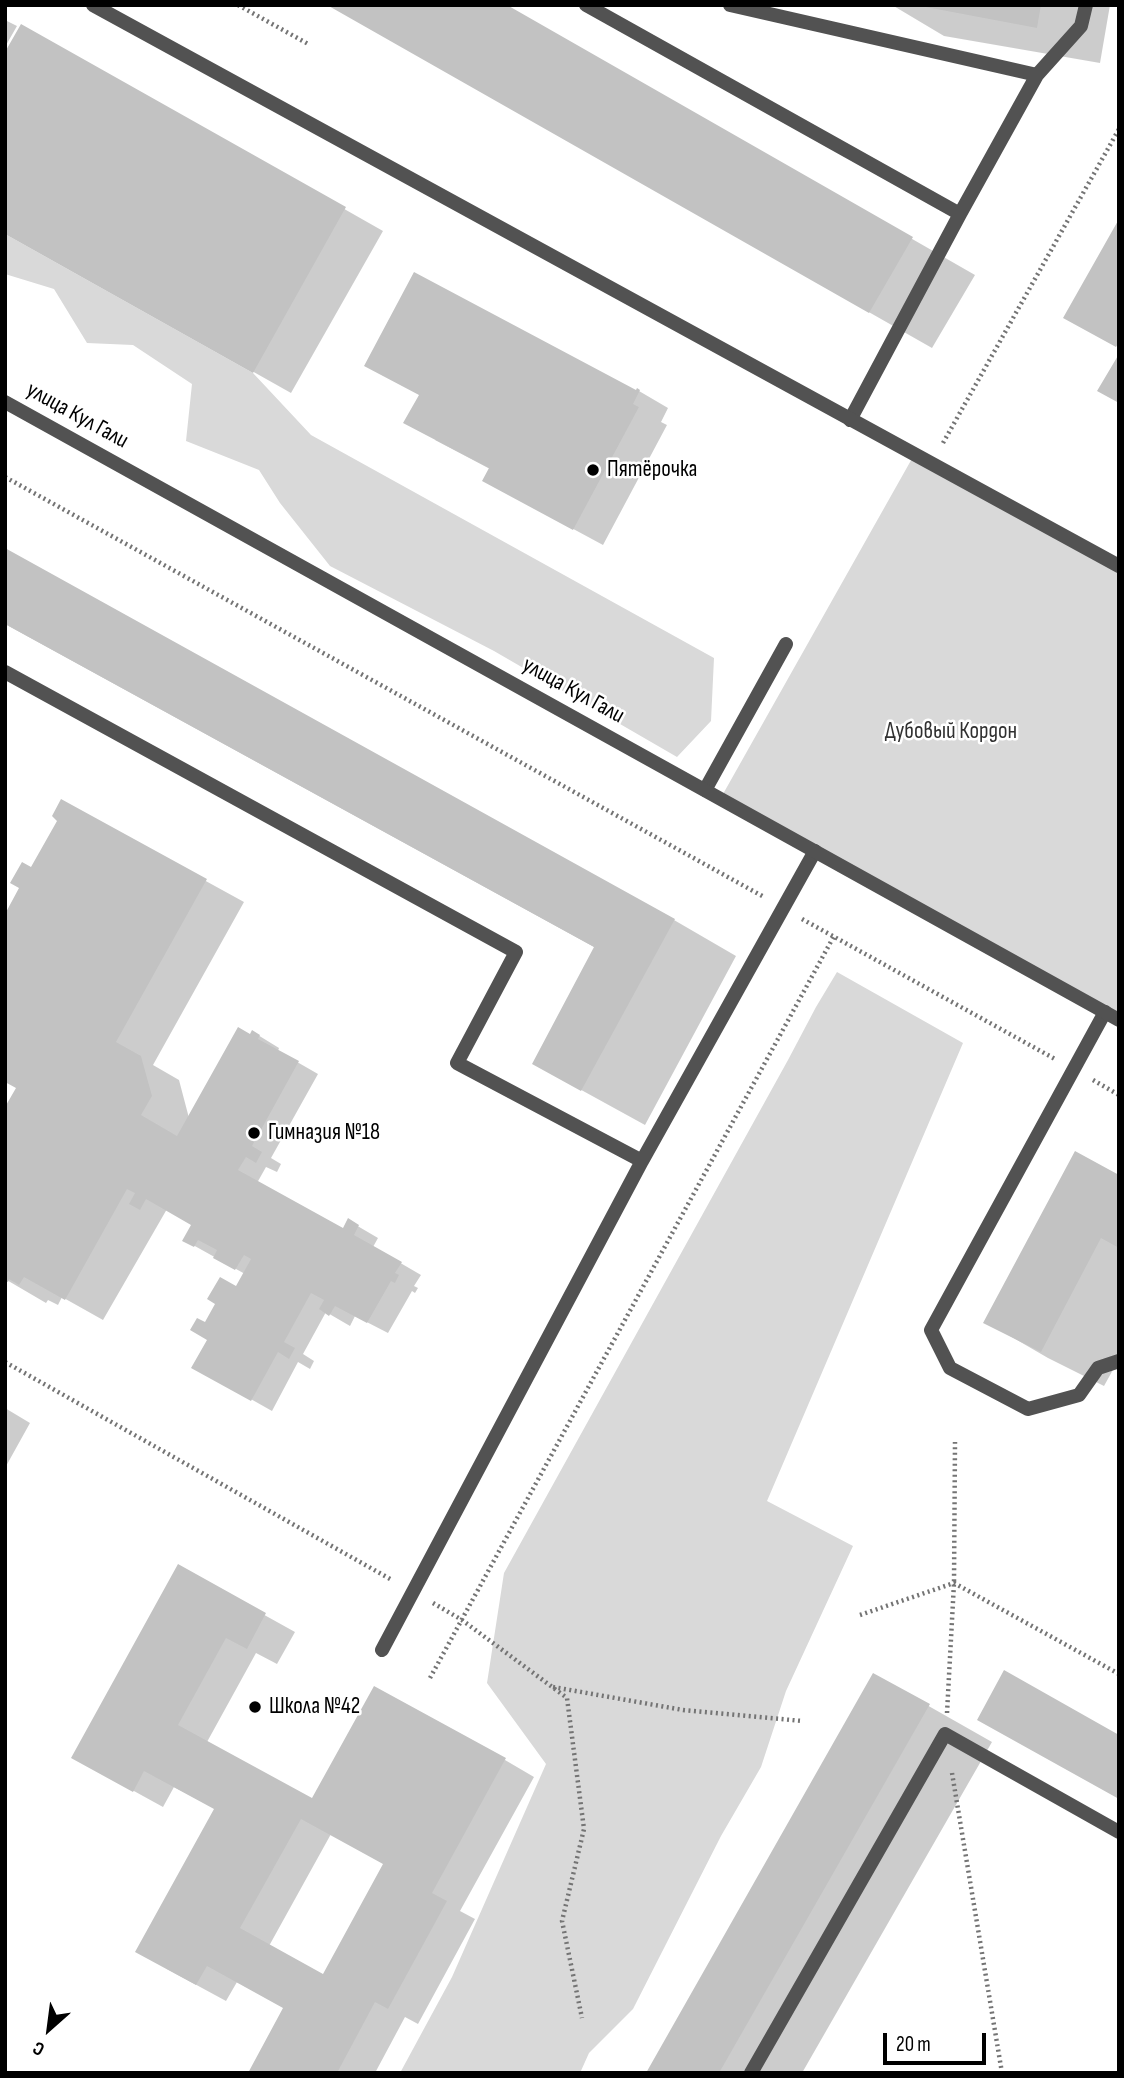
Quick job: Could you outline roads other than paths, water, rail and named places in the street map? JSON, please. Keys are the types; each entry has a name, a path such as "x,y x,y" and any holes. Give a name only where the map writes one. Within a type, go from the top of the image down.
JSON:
{"street":[{"path":"93,5 1119,566"},
{"path":"586,5 960,214"},
{"path":"730,5 1037,75"},
{"path":"850,420 1037,75 1081,26 1086,5"},
{"name":"улица Кул Гали","path":"5,402 1119,1020"},
{"path":"705,790 786,644"},
{"path":"5,672 516,952 457,1063 642,1161"},
{"path":"382,1650 642,1161 814,851"},
{"path":"1105,1012 931,1330 950,1368 1028,1409 1079,1395 1098,1368 1119,1361"},
{"path":"751,2073 946,1734 1119,1832"}],"place":[{"name":"Пятёрочка","path":"593,470"},
{"name":"Гимназия №18","path":"254,1133"},
{"name":"Школа №42","path":"255,1707"}],"park label":[{"name":"Дубовый Кордон","path":"951,732"}]}
